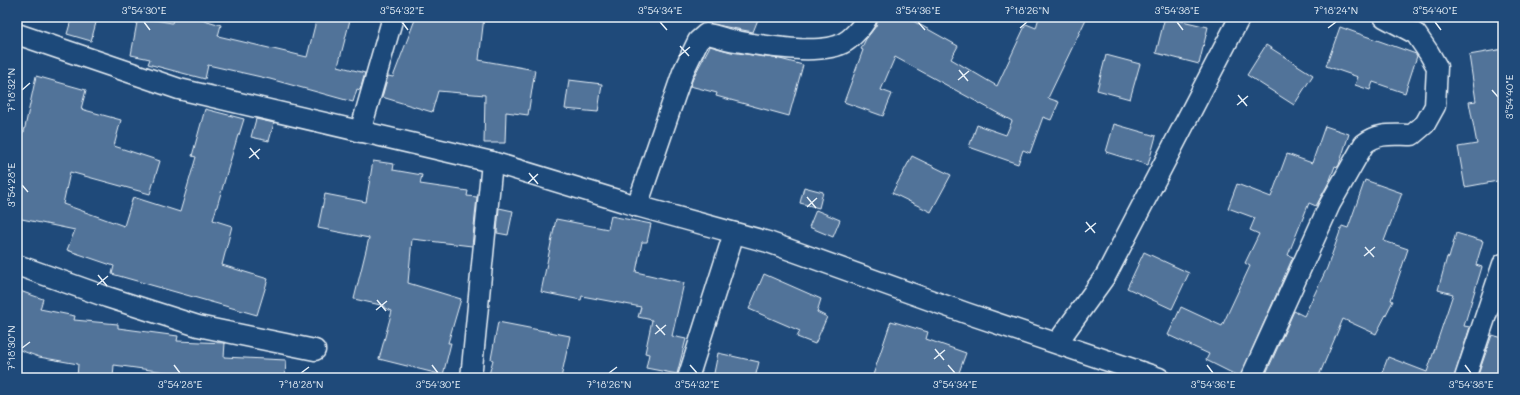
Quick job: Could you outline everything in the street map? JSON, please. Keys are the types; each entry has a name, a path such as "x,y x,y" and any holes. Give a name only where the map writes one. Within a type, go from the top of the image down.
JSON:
{"street":[{"path":"360,132 393,17"},
{"path":"637,206 683,72 698,41 706,34 735,41 802,50 827,48 845,43 866,22 868,17"},
{"path":"1057,343 1106,275 1240,17"},
{"path":"1250,378 1330,204 1364,144 1371,138 1381,135 1412,135 1425,124 1435,106 1437,67 1429,53 1416,34 1384,17"},
{"path":"17,34 179,89 492,162 637,206 734,234 768,242 966,313 1159,378"},
{"path":"471,378 492,162"},
{"path":"688,378 734,234"},
{"path":"1465,378 1503,264"},
{"path":"17,265 198,326 315,350"}],"building":[{"path":"72,17 88,17 97,19 91,41 67,34"},
{"path":"138,17 172,23 174,17 194,17 221,25 218,36 307,57 317,17 339,17 350,20 338,66 365,73 360,90 357,89 353,102 270,79 208,65 205,79 148,64 150,59 131,55"},
{"path":"416,17 484,17 479,60 535,70 528,115 506,112 505,143 484,143 485,95 438,91 432,112 382,97 388,76 393,77"},
{"path":"707,17 759,17 753,32 706,23"},
{"path":"878,17 906,17 958,46 951,59 997,86 1026,24 1036,28 1039,17 1087,17 1048,98 1059,102 1051,120 1043,117 1030,153 1023,150 1018,164 969,147 977,125 1006,135 1012,121 895,57 881,90 892,94 883,116 844,102 863,50 861,49 866,39 876,26"},
{"path":"1165,17 1208,27 1199,64 1156,53"},
{"path":"1340,27 1416,54 1417,56 1405,93 1373,82 1370,90 1355,85 1358,77 1326,66"},
{"path":"1266,45 1313,75 1294,105 1247,75"},
{"path":"710,46 731,52 780,59 803,65 789,116 716,96 717,93 690,86"},
{"path":"1503,49 1503,180 1465,187 1458,147 1477,144 1469,102 1476,101 1469,55"},
{"path":"1106,55 1140,64 1130,99 1097,90"},
{"path":"36,76 86,90 81,109 121,120 114,146 160,161 150,194 70,172 63,204 124,226 133,197 180,212 196,157 192,156 205,109 244,119 213,220 232,226 222,265 268,279 257,315 112,274 114,266 67,250 75,230 17,218 17,131 24,132"},
{"path":"569,80 602,84 598,112 565,109"},
{"path":"256,119 274,123 269,141 251,137"},
{"path":"1114,124 1156,136 1148,165 1106,152"},
{"path":"1325,126 1349,134 1339,165 1338,167 1335,166 1330,180 1316,206 1309,203 1288,255 1293,257 1240,377 1206,360 1209,354 1168,335 1181,307 1222,326 1250,266 1245,263 1259,234 1250,230 1255,218 1228,208 1237,184 1271,197 1287,154 1312,163"},
{"path":"912,156 951,175 931,212 892,193"},
{"path":"373,161 394,164 393,170 422,175 420,184 468,191 467,196 477,197 472,246 412,239 408,283 461,299 448,343 451,343 443,375 379,359 392,311 384,308 385,306 354,299 369,238 318,228 325,194 366,202"},
{"path":"1365,180 1402,193 1384,241 1408,249 1391,300 1393,301 1376,334 1343,319 1318,378 1264,378 1294,311 1304,316 1327,268 1342,226 1348,228"},
{"path":"804,187 823,192 819,208 800,203"},
{"path":"499,208 513,211 508,235 497,233"},
{"path":"816,210 840,220 833,237 809,227"},
{"path":"611,216 651,224 647,242 642,242 636,272 684,283 672,336 686,339 677,374 646,368 649,354 645,353 652,320 638,317 641,307 582,296 581,300 541,292 556,219 608,229"},
{"path":"1456,233 1483,241 1476,265 1482,267 1464,326 1470,327 1454,378 1380,378 1388,357 1427,372 1453,294 1438,290 1447,257 1449,258"},
{"path":"1144,252 1189,273 1172,309 1127,288"},
{"path":"764,274 821,299 817,312 827,317 815,344 797,337 800,331 749,309"},
{"path":"17,290 43,299 40,309 75,316 74,320 118,324 118,328 178,336 177,341 225,343 224,357 286,360 285,378 187,378 187,375 114,365 113,378 77,378 78,364 39,357 17,349"},
{"path":"891,321 928,332 926,339 966,353 957,378 872,378"},
{"path":"498,322 570,336 561,378 488,378 493,360 491,359"},
{"path":"1492,335 1503,338 1503,365 1499,378 1477,378"},
{"path":"718,353 759,362 755,378 713,378"}]}
